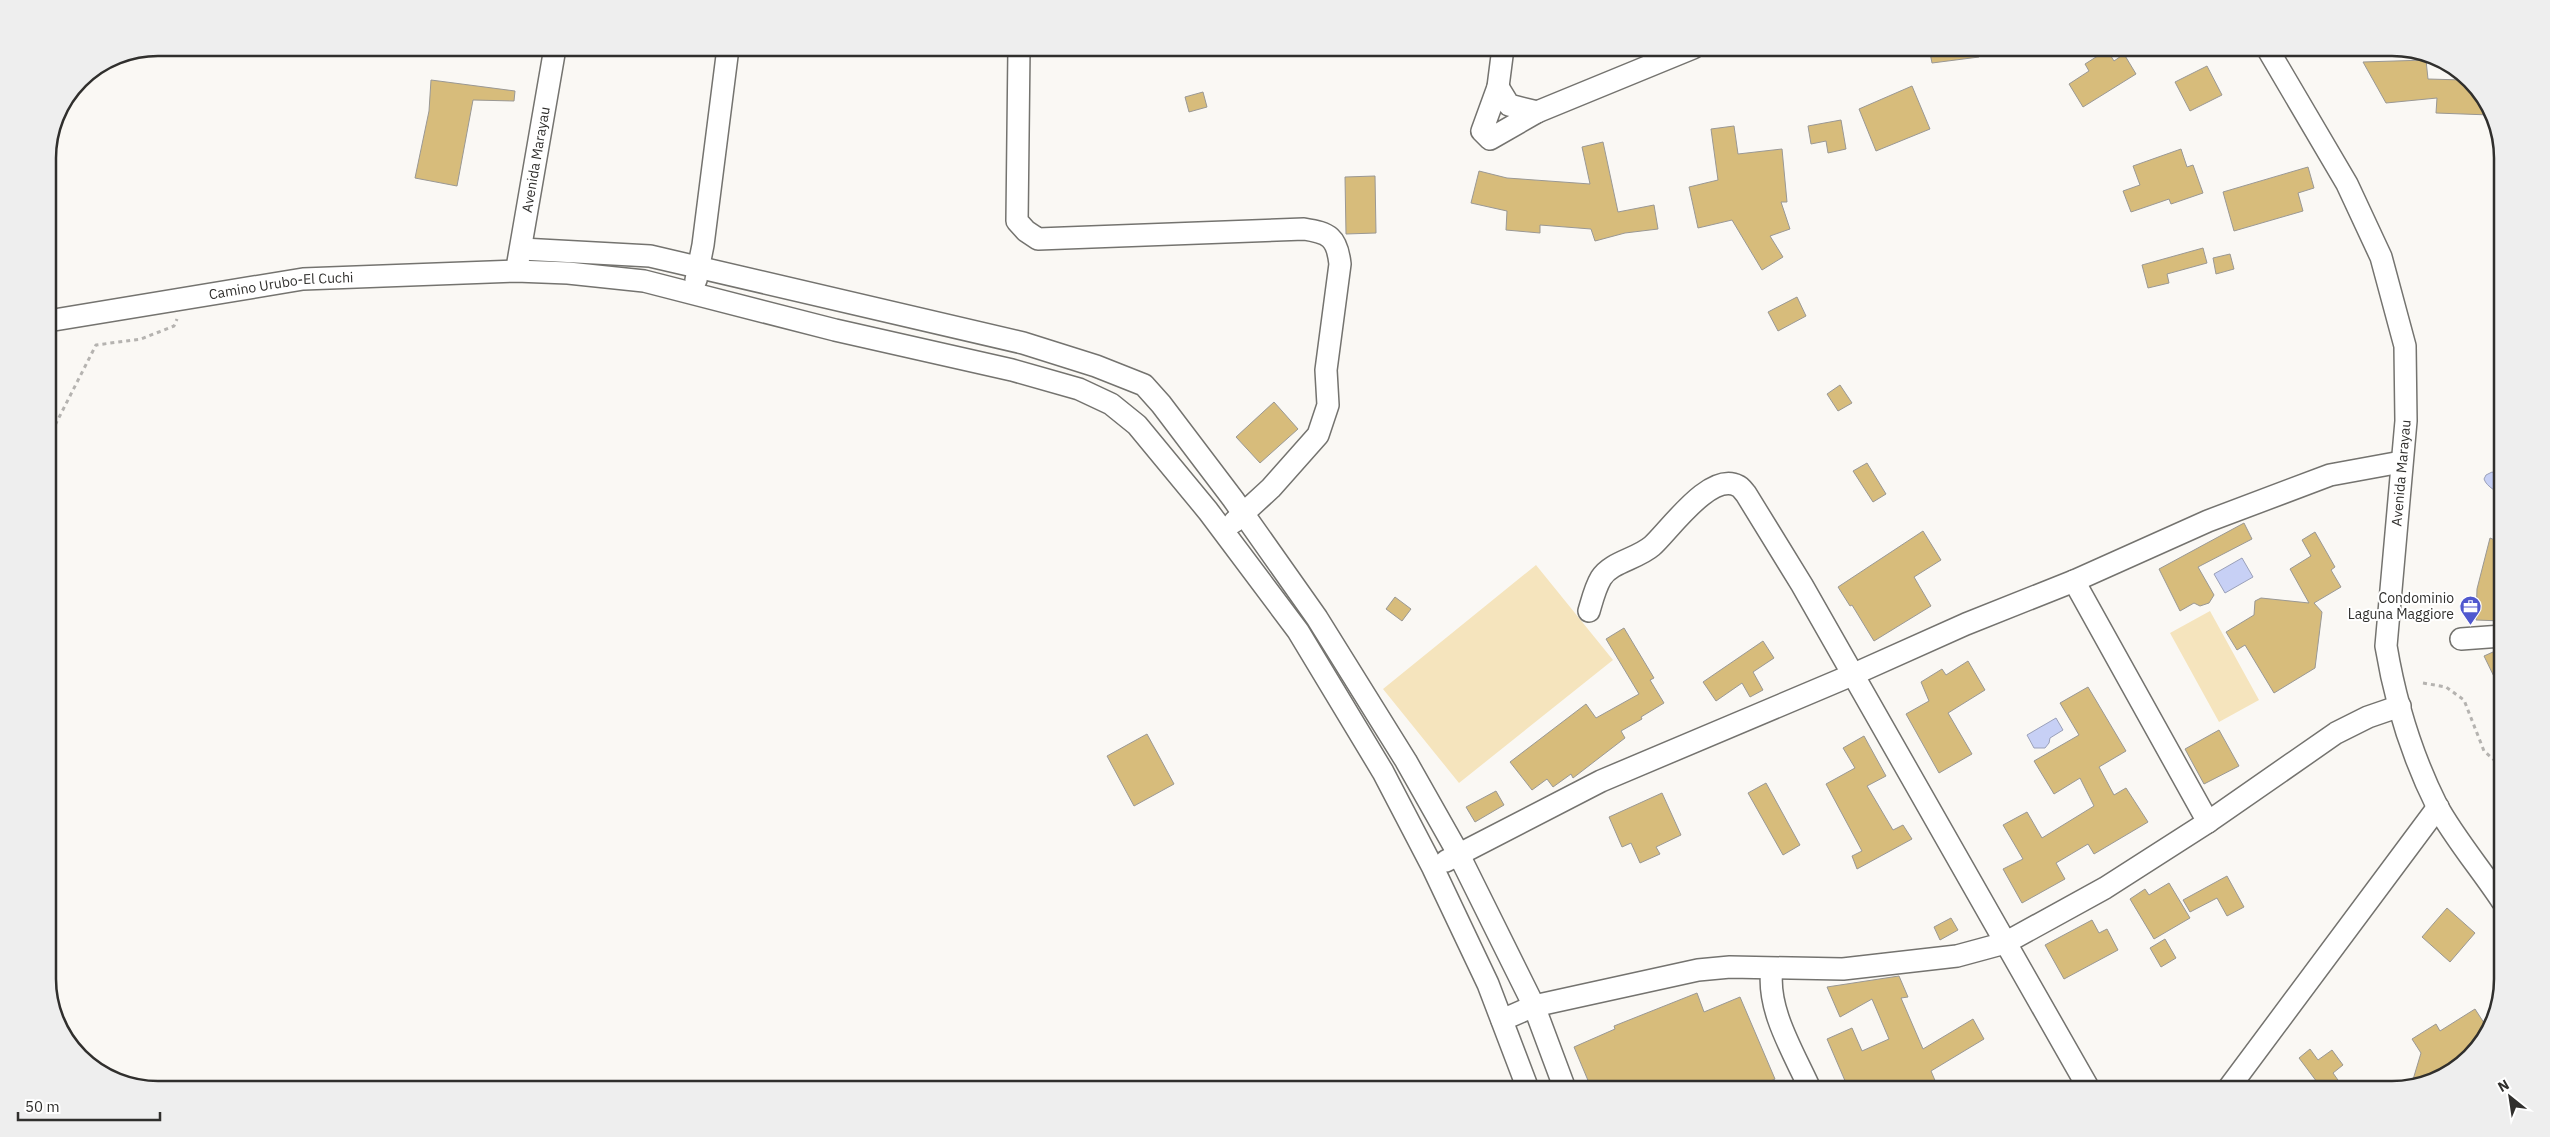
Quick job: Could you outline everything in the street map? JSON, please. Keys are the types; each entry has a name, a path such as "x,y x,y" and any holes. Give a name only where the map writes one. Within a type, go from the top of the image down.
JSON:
{"street":[{"name":"Avenida Marayau","path":"516,271 522,248 554,56"},
{"path":"694,294 727,56"},
{"path":"1019,56 1017,221 1026,231 1038,239 1304,229 1324,232 1333,239 1338,250 1340,264 1326,370 1328,406 1318,435 1294,464 1244,514 1223,531"},
{"path":"1502,56 1498,88 1482,131 1490,139 1538,112 1674,56"},
{"name":"Avenida Marayau","path":"2272,56 2348,184 2380,257 2405,346 2406,421 2386,646 2411,744 2438,807 2494,889"},
{"path":"1498,88 1509,106 1538,112"},
{"path":"522,248 650,256 1023,343 1096,366 1144,385 1161,404 1244,514 1318,618 1406,761 1458,853 1534,1006 1562,1081"},
{"name":"Camino Urubo-El Cuchi","path":"56,320 303,279 516,271 644,280 835,330 1012,370 1079,389 1111,404 1137,425 1223,531 1298,631 1383,772 1433,868 1488,984 1525,1081"},
{"path":"1433,868 1458,853 1601,780 1966,624 2074,581 2208,521 2330,476 2401,462"},
{"path":"1589,611 1600,578 1609,569 1640,555 1652,546 1681,513 1706,492 1726,484 1738,486 1746,494 1782,552 2084,1081"},
{"path":"2074,581 2208,822"},
{"path":"2461,639 2494,637"},
{"path":"1502,1020 1534,1006 1698,970 1730,967 1862,967 1957,956 2005,943 2105,888 2208,822 2336,733 2368,717 2400,706"},
{"path":"2235,1081 2438,807"},
{"path":"1772,968 1770,984 1779,1020 1806,1081"}],"path":[{"path":"56,423 96,345 141,339 174,326 187,298"},
{"path":"2423,683 2446,687 2464,700 2484,751 2494,760"}],"shaded area":[{"path":"1536,565 1613,660 1459,783 1383,689"},
{"path":"2210,611 2259,700 2219,722 2170,633"}],"water":[{"path":"2494,473 2494,490 2484,479 2486,475"},
{"path":"2242,558 2253,577 2225,593 2214,574"},
{"path":"2056,718 2063,730 2050,738 2045,748 2034,748 2027,735"}],"building":[{"path":"1931,56 1979,56 1979,57 1932,63"},
{"path":"2098,56 2111,56 2114,61 2121,56 2125,56 2136,74 2083,107 2069,84 2089,71 2085,64"},
{"path":"2418,60 2426,63 2428,79 2456,80 2468,91 2484,115 2436,113 2437,98 2386,103 2363,62"},
{"path":"2207,66 2222,95 2190,111 2175,82"},
{"path":"431,80 515,91 514,101 473,100 457,186 415,178 429,111"},
{"path":"1912,86 1930,129 1876,151 1859,109"},
{"path":"1203,92 1207,107 1189,112 1185,97"},
{"path":"1841,120 1846,149 1828,153 1826,141 1811,144 1808,126"},
{"path":"1734,126 1738,154 1782,149 1787,202 1781,202 1790,229 1770,236 1783,257 1762,270 1732,220 1698,228 1689,187 1718,180 1711,129"},
{"path":"1603,142 1618,212 1654,205 1658,229 1625,233 1595,241 1591,229 1540,225 1540,233 1506,230 1507,211 1471,203 1479,171 1507,178 1590,184 1582,147"},
{"path":"2181,149 2187,167 2193,165 2203,193 2171,204 2169,199 2131,212 2123,191 2140,185 2133,166"},
{"path":"2308,167 2314,188 2298,193 2303,211 2234,231 2223,192"},
{"path":"1375,176 1376,233 1346,234 1345,177"},
{"path":"2203,248 2207,263 2167,274 2169,283 2148,288 2142,265"},
{"path":"2230,254 2234,269 2216,274 2213,258"},
{"path":"1797,297 1806,316 1778,331 1768,312"},
{"path":"1840,385 1852,403 1838,411 1827,394"},
{"path":"1274,402 1298,429 1260,463 1236,437"},
{"path":"1867,463 1886,494 1873,502 1853,471"},
{"path":"2244,523 2252,539 2198,567 2214,595 2209,603 2200,606 2194,603 2180,611 2159,569"},
{"path":"1923,531 1941,560 1914,577 1931,606 1874,641 1852,605 1850,606 1838,587"},
{"path":"2315,532 2335,567 2331,570 2341,587 2314,603 2322,612 2315,668 2274,693 2245,645 2237,650 2226,632 2254,615 2255,601 2261,598 2309,603 2290,569 2311,556 2302,540"},
{"path":"2490,538 2494,540 2494,621 2476,620 2477,589"},
{"path":"1395,597 1411,609 1402,621 1386,609"},
{"path":"1624,628 1654,678 1650,680 1664,703 1621,731 1625,738 1573,778 1571,774 1553,787 1547,779 1532,790 1510,762 1586,704 1596,718 1639,694 1606,639"},
{"path":"1763,641 1774,658 1753,672 1763,690 1750,697 1742,683 1716,701 1703,682"},
{"path":"2494,652 2494,677 2484,656"},
{"path":"1968,661 1985,690 1948,713 1972,754 1939,773 1906,714 1929,701 1921,682 1942,669 1946,675"},
{"path":"2088,687 2126,751 2099,767 2114,795 2126,788 2148,822 2094,854 2088,844 2056,863 2065,879 2022,903 2003,869 2023,859 2003,825 2027,812 2042,838 2094,806 2080,778 2054,794 2034,761 2079,735 2060,703"},
{"path":"2219,730 2239,766 2204,784 2185,749"},
{"path":"1147,734 1174,784 1134,806 1107,756"},
{"path":"1864,736 1886,776 1867,786 1893,830 1903,825 1912,839 1857,869 1852,856 1862,851 1826,784 1855,768 1843,748"},
{"path":"1766,783 1800,845 1783,855 1748,793"},
{"path":"1496,791 1504,805 1475,822 1466,807"},
{"path":"1662,793 1681,835 1656,847 1660,854 1640,863 1631,843 1622,847 1609,817"},
{"path":"2227,876 2244,907 2227,916 2217,898 2190,912 2183,900"},
{"path":"2169,883 2190,918 2154,939 2130,899 2145,889 2149,895"},
{"path":"2447,908 2475,933 2450,962 2422,937"},
{"path":"1951,918 1958,930 1940,940 1934,927"},
{"path":"2092,920 2099,933 2107,929 2118,950 2064,979 2045,945"},
{"path":"2165,939 2176,958 2161,967 2150,948"},
{"path":"1899,976 1908,997 1901,998 1923,1049 1973,1019 1984,1039 1931,1071 1935,1081 1845,1081 1827,1039 1852,1028 1862,1051 1889,1039 1872,999 1840,1017 1827,987"},
{"path":"1697,993 1704,1012 1740,997 1775,1079 1771,1081 1588,1081 1574,1047 1615,1029 1614,1026"},
{"path":"2475,1009 2484,1022 2468,1046 2459,1055 2443,1067 2413,1078 2421,1053 2412,1039 2436,1024 2440,1031"},
{"path":"2310,1049 2318,1060 2332,1050 2343,1065 2333,1073 2339,1081 2316,1081 2299,1058"}],"place":[{"name":"Condominio Laguna Maggiore","path":"2470,625"}]}
